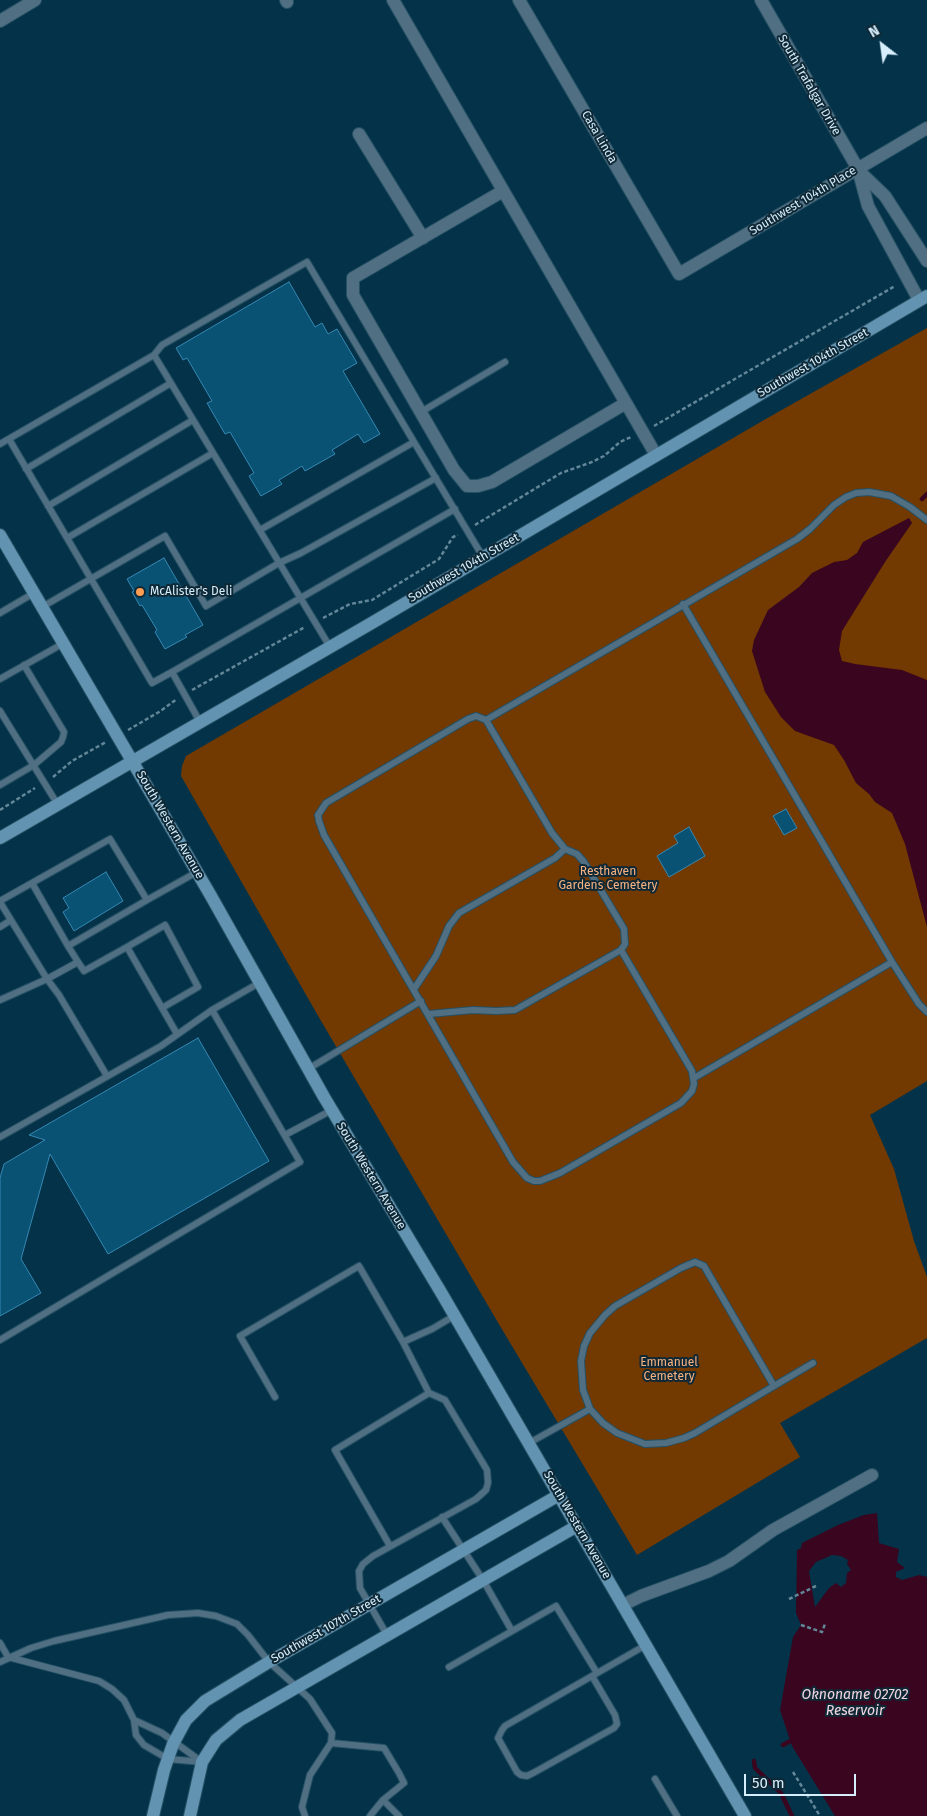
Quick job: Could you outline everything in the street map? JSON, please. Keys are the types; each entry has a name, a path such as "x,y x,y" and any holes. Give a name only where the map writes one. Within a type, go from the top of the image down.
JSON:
{"main road":[{"name":"Southwest 104th Street","path":"0,838 330,647 923,298"},
{"name":"South Western Avenue","path":"0,535 197,872 308,1069 746,1816"},
{"name":"Southwest 107th Street","path":"153,1816 164,1770 175,1741 186,1720 205,1701 269,1662 559,1495"},
{"path":"190,1816 202,1762 216,1740 240,1720 577,1526"}],"street":[{"path":"0,21 35,0"},
{"path":"393,0 656,455"},
{"name":"Casa Linda","path":"519,0 679,274"},
{"name":"South Trafalgar Drive","path":"761,0 858,169 868,206 923,298"},
{"name":"Southwest 104th Place","path":"679,274 927,128"},
{"path":"359,134 423,238"},
{"name":"South Trafalgar Drive","path":"858,169 885,196 927,261"},
{"path":"503,191 353,278 353,295 420,412 454,470 467,486 478,486 492,482 626,403"},
{"path":"623,1605 650,1592 709,1571 729,1561 773,1530 872,1474"}],"lane":[{"path":"0,444 154,355 162,345 307,262 483,557"},
{"path":"154,355 330,647"},
{"path":"420,412 505,362"},
{"path":"26,469 171,383"},
{"path":"48,506 193,420"},
{"path":"9,439 152,683 302,599 455,509"},
{"path":"260,530 414,442"},
{"path":"67,538 213,453"},
{"path":"42,607 165,536 206,606 280,563 302,553 436,478"},
{"path":"486,720 797,539 834,505 856,493 869,492 891,496 927,520"},
{"path":"0,613 34,593"},
{"path":"683,604 892,962 919,1004 927,1012"},
{"path":"0,679 64,643"},
{"path":"0,785 34,765 61,742 64,732 24,665"},
{"path":"172,672 200,722"},
{"path":"0,712 58,804"},
{"path":"429,1014 473,1010 496,1012 515,1010 621,950 625,944 624,929 584,862 577,854 565,849 552,833 486,720 476,716 332,799 321,808 318,815 324,835 513,1162 527,1178 534,1181 540,1181 560,1173 681,1103 692,1091 694,1078 692,1071 621,950"},
{"path":"107,1076 59,994 47,979 0,902 110,840 147,900"},
{"path":"414,990 436,956 450,926 459,914 555,858 565,849"},
{"path":"68,946 197,872"},
{"path":"32,883 84,971 165,925 198,987 162,1008"},
{"path":"0,927 11,920"},
{"path":"126,947 177,1034"},
{"path":"0,1000 47,979 78,962"},
{"path":"694,1078 892,962"},
{"path":"0,1137 160,1046 212,1010 259,983"},
{"path":"308,1069 421,1001"},
{"path":"0,1340 300,1162 212,1010"},
{"path":"285,1135 332,1110"},
{"path":"774,1386 704,1266 695,1262 615,1306 597,1323 584,1346 581,1362 583,1390 590,1409 603,1423 627,1438 645,1444 666,1443 695,1433 813,1363"},
{"path":"275,1396 240,1336 359,1266 403,1342 429,1393 445,1400 487,1470 486,1490 476,1500 390,1546 363,1564 359,1571 360,1588 386,1636"},
{"path":"403,1342 432,1329 454,1316"},
{"path":"390,1546 335,1450 429,1393"},
{"path":"529,1443 590,1409"},
{"path":"442,1517 512,1631"},
{"path":"449,1667 556,1606 595,1674 616,1715 617,1724 614,1728 527,1776 520,1775 517,1772 498,1738 502,1730 595,1674 646,1645"},
{"path":"0,1662 31,1648 168,1615 198,1613 216,1616 236,1624 248,1635 269,1662 310,1699 332,1734 331,1743 310,1775 302,1807 305,1816"},
{"path":"0,1643 8,1657 99,1681 124,1700 134,1720 136,1735 144,1745 168,1758 202,1762"},
{"path":"134,1720 175,1741 202,1762"},
{"path":"331,1743 384,1748 404,1782 383,1800 370,1816"},
{"path":"655,1779 678,1816"},
{"path":"383,1800 399,1816"}],"path":[{"path":"789,1599 816,1586"},
{"path":"801,1625 822,1632 825,1624"},
{"path":"793,1772 820,1816"}],"green space":[{"name":"Resthaven Gardens Cemetery","path":"927,328 927,1081 870,1115 894,1169 914,1241 927,1277 927,1338 780,1423 800,1457 637,1555 317,1014 181,776 182,766 186,756 771,416"}],"water":[{"path":"909,518 912,523 842,631 839,650 842,661 902,670 927,680 927,927 905,844 892,813 875,802 856,783 834,745 795,731 781,717 765,692 752,651 754,640 768,610 799,587 812,573 834,562 847,560 857,553 863,542"},
{"name":"Oknoname 02702 Reservoir","path":"877,1513 879,1543 899,1549 897,1562 905,1568 896,1572 896,1577 902,1580 919,1575 927,1577 927,1816 835,1816 792,1746 780,1710 793,1637 801,1625 796,1613 797,1550 801,1548 802,1543 838,1525 864,1515","holes":["832,1555 841,1556 848,1560 847,1564 851,1570 847,1573 846,1583 841,1587 836,1583 829,1588 815,1607 809,1571 816,1562"]}],"building":[{"path":"289,282 315,327 322,323 328,334 337,329 357,363 343,371 380,434 364,443 358,434 332,450 335,454 305,471 302,466 279,480 282,484 261,496 249,476 254,473 230,432 225,434 207,403 212,401 187,358 183,360 176,348"},
{"path":"164,558 203,625 185,635 187,637 165,649 155,632 157,630 142,605 140,606 127,579"},
{"path":"786,809 797,828 784,835 773,816"},
{"path":"689,827 705,856 669,877 657,856 678,843 674,836"},
{"path":"106,872 123,901 74,931 63,912 69,908 63,898"},
{"path":"198,1038 269,1161 108,1254 50,1154 21,1259 41,1293 0,1316 0,1178 4,1164 45,1140 29,1135"}],"waterway":[{"path":"922,499 927,494"},
{"path":"783,1745 796,1738"},
{"path":"754,1761 755,1768 781,1793 792,1816"}],"place":[{"name":"McAlister's Deli","path":"140,592"}],"park label":[{"name":"Emmanuel Cemetery","path":"669,1370"}]}
